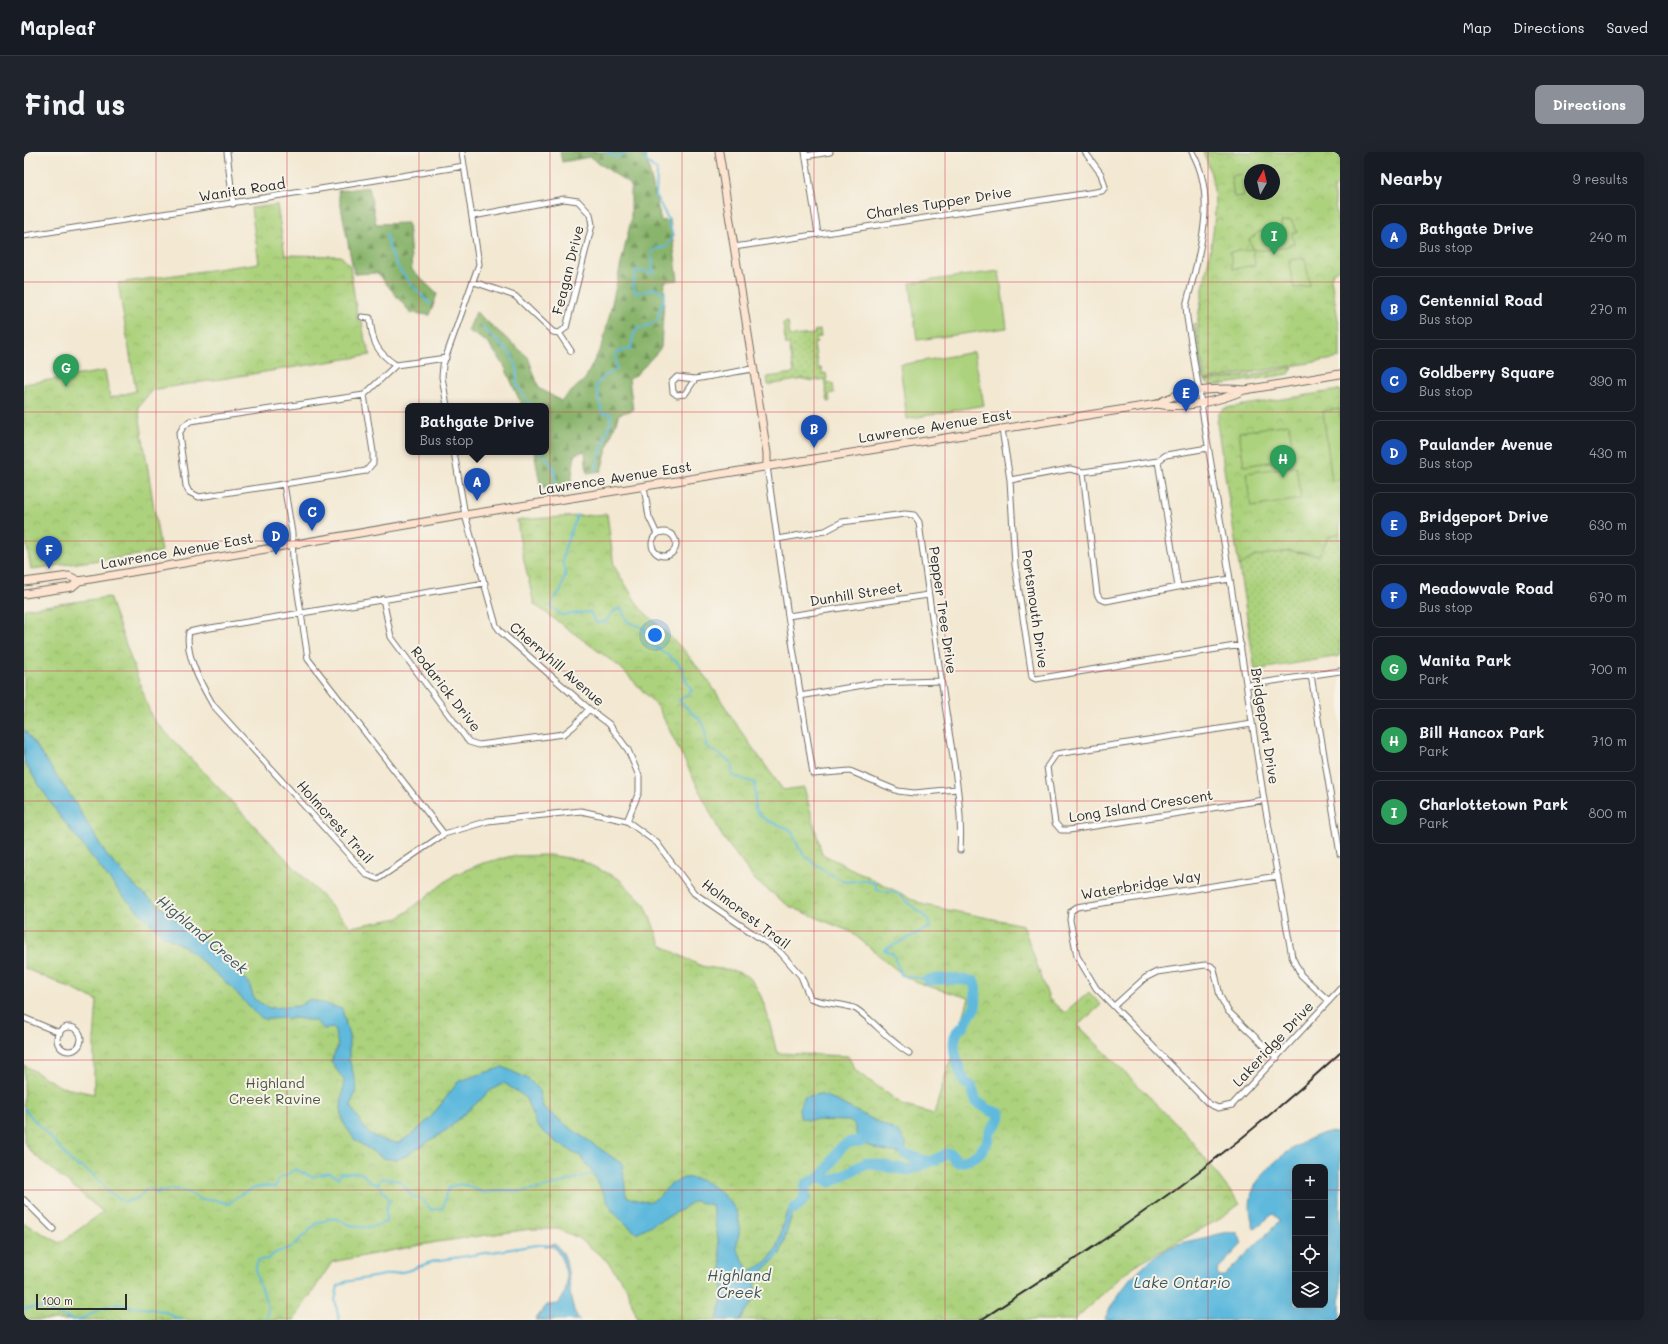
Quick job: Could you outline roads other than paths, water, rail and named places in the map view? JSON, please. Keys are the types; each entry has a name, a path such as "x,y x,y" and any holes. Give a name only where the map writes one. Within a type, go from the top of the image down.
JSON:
{"main road":[{"path":"719,152 752,369 767,453 766,466"},
{"name":"Lawrence Avenue East","path":"24,594 72,587 78,581 465,515 1157,404 1170,407 1230,397 1245,390 1340,374"},
{"name":"Lawrence Avenue East","path":"1157,404 1169,396 1230,388 1245,390"},
{"name":"Lawrence Avenue East","path":"24,582 69,576 78,581"}],"street":[{"path":"227,152 233,204"},
{"path":"446,403 442,377 446,358 474,282 479,264 473,216 462,152"},
{"path":"818,234 806,154 830,152"},
{"name":"Charles Tupper Drive","path":"734,247 1102,191 1105,187 1103,178 1085,152"},
{"name":"Bridgeport Drive","path":"1192,152 1200,170 1206,214 1186,306 1241,645 1264,800 1292,957 1300,975 1329,1001"},
{"name":"Wanita Road","path":"24,236 233,204 464,166"},
{"name":"Feagan Drive","path":"473,216 564,199 578,201 590,214 592,225 589,243 566,328 559,333 553,332 515,296 474,282"},
{"path":"362,317 370,318 373,341 379,351 396,365"},
{"name":"Feagan Drive","path":"559,333 571,351"},
{"path":"364,395 373,452 373,463 366,472 199,497 189,492 186,486 179,434 182,427 190,421 364,395 396,365 446,358"},
{"path":"695,379 685,394 678,395 673,392 672,382 677,377 695,379 752,369"},
{"name":"Portsmouth Drive","path":"1002,429 1010,480 1015,564 1032,677 1036,679 1241,645"},
{"path":"1010,480 1070,469 1083,472 1158,461 1166,455 1208,448"},
{"name":"Cherryhill Avenue","path":"455,455 465,515 496,625 501,632 589,709 609,724 628,750 639,776 639,792 627,821"},
{"path":"1158,461 1178,587"},
{"path":"766,466 813,774 850,771 898,791 914,793 957,789"},
{"path":"1083,472 1090,524 1092,562 1097,594 1100,599 1106,601 1178,587 1230,579"},
{"path":"284,484 292,531 291,545 308,659 444,834"},
{"path":"644,487 649,517 657,534"},
{"name":"Pepper Tree Drive","path":"777,539 825,531 842,522 905,514 914,515 920,522 928,595 962,827 960,850"},
{"path":"664,532 674,537 676,544 671,554 663,556 655,553 652,545 654,537 657,534 664,532"},
{"name":"Holmcrest Trail","path":"485,583 189,632 188,640 199,681 213,705 367,875 378,879 444,834 488,821 581,811 627,821 658,843 694,893 780,952 800,976 810,998 821,1002 855,1008 896,1046 909,1053"},
{"name":"Dunhill Street","path":"788,616 928,595"},
{"name":"Rodarick Drive","path":"383,599 391,637 470,742 479,744 564,734 574,726 589,709"},
{"path":"1247,685 1340,671"},
{"path":"1311,675 1340,854"},
{"path":"800,696 875,683 941,681"},
{"name":"Long Island Crescent","path":"1252,724 1056,754 1047,766 1055,823 1061,830 1069,830 1264,800"},
{"name":"Waterbridge Way","path":"1218,1108 1209,1104 1096,988 1077,956 1070,920 1071,910 1077,907 1278,876"},
{"path":"1114,1006 1145,978 1157,972 1205,965 1211,966 1214,970 1220,996 1228,1010 1277,1058"},
{"name":"Lakeridge Drive","path":"1218,1108 1232,1105 1340,989"},
{"path":"24,1018 60,1033"},
{"path":"66,1028 77,1031 81,1038 79,1046 74,1050 63,1049 58,1040 60,1033 66,1028"},
{"path":"24,1200 53,1228"}],"water":[{"name":"Highland Creek","path":"24,729 72,798 107,856 140,891 202,939 249,983 254,999 269,1008 299,1006 310,999 342,1009 349,1036 349,1059 357,1087 351,1106 360,1122 374,1136 398,1143 414,1133 430,1118 459,1081 503,1067 528,1079 538,1088 543,1107 563,1123 622,1164 626,1196 646,1202 653,1201 672,1184 681,1179 688,1178 704,1182 720,1192 732,1205 738,1216 739,1229 736,1247 749,1271 768,1260 774,1252 786,1215 791,1207 799,1201 811,1197 792,1214 780,1254 756,1278 755,1298 740,1320 717,1320 722,1292 722,1278 712,1205 694,1201 681,1210 636,1233 613,1212 592,1171 580,1156 556,1142 537,1126 525,1097 504,1083 491,1090 448,1129 406,1156 396,1160 383,1158 355,1140 343,1122 341,1108 344,1080 331,1062 338,1045 334,1028 324,1029 315,1021 295,1018 263,1019 254,1012 232,988 187,948 162,935 121,894 59,815 24,762"},
{"path":"819,1094 828,1097 900,1133 906,1142 905,1154 880,1150 867,1145 859,1139 854,1124 849,1121 807,1120 800,1117 799,1108 804,1097"},
{"name":"Lake Ontario","path":"1328,1132 1340,1133 1340,1320 1104,1320 1122,1289 1138,1271 1157,1255 1177,1245 1223,1233 1238,1233 1242,1244 1218,1269 1217,1274 1224,1276 1279,1222 1278,1218 1273,1214 1254,1229 1250,1202 1252,1193 1257,1183 1273,1164 1295,1147"},
{"path":"555,1244 563,1253 566,1260 573,1306 580,1320 535,1320 547,1305 558,1304 563,1298 566,1275 562,1260 554,1247 544,1246"}],"waterway":[{"path":"606,152 616,157 630,152"},
{"path":"595,471 610,423 611,414 602,413 596,386 603,377 617,369 615,355 620,351 631,349 633,337 637,328 642,328 657,321 665,293 654,288 637,294 633,285 636,270 654,273 651,253 657,248 665,248 673,237 668,219 656,196 657,170 645,160 643,152"},
{"path":"386,233 388,245 396,264 408,280 430,304"},
{"path":"483,328 511,354 517,368 517,386 529,403"},
{"path":"543,455 554,469 555,483"},
{"path":"577,515 564,551 563,565 566,571 561,591 554,598 551,607 562,615 590,612 596,623 605,622 614,611 621,608 627,621 645,629 650,644 677,662 683,669 684,677 692,691 679,700 701,721 705,729 706,746 732,763 732,775 755,783 755,809 764,819 791,830 799,848 806,857 822,869 845,882 864,880 876,884 876,890 899,893 929,920 930,927 884,950 893,954 901,975 928,980"},
{"path":"794,1209 804,1200 806,1184 820,1177 831,1182 866,1163 908,1170 947,1154 952,1155 957,1162 967,1160 979,1153 988,1141 989,1133 998,1122 1000,1114 989,1110 976,1101 971,1086 965,1083 960,1072 954,1051 957,1032 964,1026 976,1004 975,982 952,979 928,980"},
{"path":"24,1108 70,1161 77,1165 78,1168 81,1166 98,1179 108,1192 126,1202 140,1197 146,1189 152,1189 158,1194 159,1190 166,1192 168,1190 182,1190 201,1200 212,1199 229,1204 238,1196 257,1187 270,1186 275,1188 279,1178 295,1169 312,1177 329,1173 338,1178 341,1173 362,1173 371,1183 378,1184"},
{"path":"822,1176 841,1148 846,1144 861,1141"},
{"path":"905,1154 928,1162"},
{"path":"266,1320 268,1313 267,1306 257,1275 256,1267 258,1260 268,1259 275,1253 292,1247 317,1223 334,1218 354,1226 372,1227 386,1222 386,1208 390,1200 378,1184 381,1178 400,1181 412,1196 422,1199 431,1210 443,1208 446,1193 450,1187 459,1184 484,1193 502,1190 517,1192 547,1187 595,1173"},
{"path":"339,1320 335,1300 338,1286 345,1282 407,1271 434,1261 537,1245 549,1245"},
{"path":"77,1320 88,1316 103,1307 117,1304 163,1311 181,1320"},
{"path":"24,1309 39,1307 73,1320"}],"railway":[{"path":"981,1320 1097,1244 1162,1199 1266,1118 1340,1053"}],"place":[{"name":"Charlottetown Park","path":"1274,255"},
{"name":"Wanita Park","path":"66,387"},
{"name":"Bridgeport Drive","path":"1186,412"},
{"name":"Centennial Road","path":"814,448"},
{"name":"Bill Hancox Park","path":"1283,478"},
{"name":"Bathgate Drive","path":"477,501"},
{"name":"Goldberry Square","path":"312,531"},
{"name":"Paulander Avenue","path":"276,555"},
{"name":"Meadowvale Road","path":"49,569"}],"park label":[{"name":"Highland Creek Ravine","path":"275,1092"}]}
